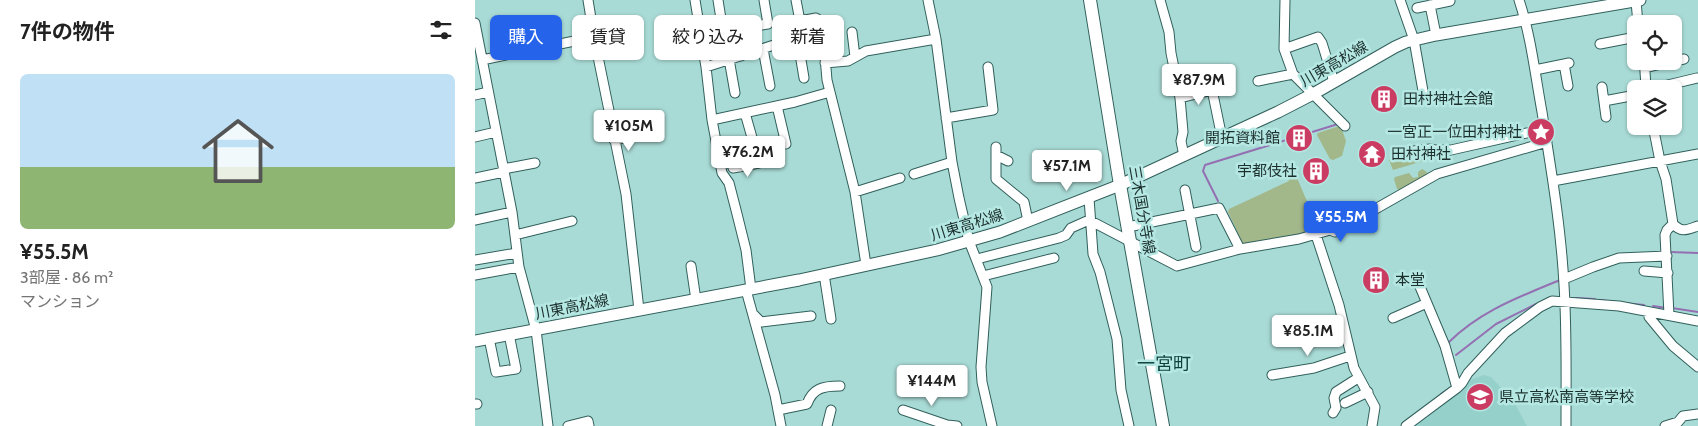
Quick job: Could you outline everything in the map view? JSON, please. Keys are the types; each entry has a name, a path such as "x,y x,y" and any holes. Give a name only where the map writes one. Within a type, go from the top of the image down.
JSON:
{"main road":[{"name":"三木国分寺線","path":"1090,0 1120,185 1163,426"},
{"name":"川東高松線","path":"475,341 749,290 969,242 1089,198 1184,156 1313,94 1395,47 1414,40 1635,0"}],"street":[{"path":"588,0 590,15"},
{"path":"695,0 697,15"},
{"path":"718,0 720,15"},
{"path":"762,25 768,24 764,0"},
{"path":"796,0 799,15"},
{"path":"929,0 936,38 952,162 969,242 987,287 981,368 982,382 992,426"},
{"path":"1160,0 1169,32 1180,98 1183,132 1181,141 1184,156"},
{"path":"1285,0 1284,49 1293,74 1345,126"},
{"path":"1400,0 1414,40 1423,91"},
{"path":"1519,0 1525,19 1547,142 1564,279 1566,426"},
{"path":"1635,0 1637,15"},
{"path":"1417,8 1450,1"},
{"path":"1430,5 1436,35"},
{"path":"475,23 512,212 519,267 536,330 548,426"},
{"path":"853,32 855,57"},
{"path":"1284,49 1318,37 1322,43 1334,82"},
{"path":"825,63 848,61 866,52 936,38"},
{"path":"1600,44 1627,39"},
{"path":"482,60 572,41"},
{"path":"770,86 763,49 772,46"},
{"path":"598,60 625,194 639,310"},
{"path":"705,60 712,120 722,173 729,183 736,210 745,250 753,314 781,426"},
{"path":"706,67 726,60"},
{"path":"729,60 735,93"},
{"path":"802,60 805,78"},
{"path":"825,60 830,92 855,192 866,265"},
{"path":"1535,70 1566,63 1568,86"},
{"path":"946,118 993,110 987,67"},
{"path":"1189,78 1228,73"},
{"path":"1258,81 1293,74"},
{"path":"1209,75 1222,138"},
{"path":"1682,82 1697,78"},
{"path":"1602,87 1606,117"},
{"path":"1180,98 1212,90"},
{"path":"475,95 489,92"},
{"path":"712,120 830,92"},
{"path":"1604,101 1627,97"},
{"path":"777,106 786,144"},
{"path":"718,152 736,149 736,168 758,159 745,113"},
{"path":"614,140 636,135 630,121"},
{"path":"1406,152 1430,149 1451,150 1544,129"},
{"path":"475,137 496,132"},
{"path":"1655,135 1666,179 1673,224 1678,229 1684,230 1698,226"},
{"path":"1089,220 1177,266 1240,249 1330,230 1335,232 1437,174 1547,142"},
{"path":"1008,161 996,151 996,179 1015,188 1024,202 1028,221"},
{"path":"1553,181 1698,154"},
{"path":"913,174 952,162"},
{"path":"475,178 535,163"},
{"path":"855,192 900,178"},
{"path":"1185,190 1197,247"},
{"path":"1089,198 1091,202 1089,220 1093,254 1100,272 1117,339 1121,390 1129,426"},
{"path":"1128,227 1219,208 1240,249"},
{"path":"475,220 512,212"},
{"path":"977,259 1059,238 1066,235 1071,228 1089,220"},
{"path":"515,236 572,221"},
{"path":"1669,316 1665,235 1673,224"},
{"path":"1316,234 1339,305 1350,356 1359,378 1375,407 1371,426"},
{"path":"475,260 517,253"},
{"path":"1564,279 1619,258 1667,256"},
{"path":"983,276 1054,258"},
{"path":"691,266 696,300"},
{"path":"475,275 519,267"},
{"path":"1645,272 1668,273"},
{"path":"824,274 831,319"},
{"path":"1419,282 1445,346 1457,388"},
{"path":"1406,426 1457,388 1505,332 1552,301 1619,306 1698,321"},
{"path":"1393,318 1427,303"},
{"path":"1649,312 1649,317 1673,346 1698,367"},
{"path":"753,314 761,322 811,316"},
{"path":"489,338 496,372 516,369 509,334"},
{"path":"1272,376 1314,368 1350,356"},
{"path":"1333,413 1336,408 1334,398 1336,392 1359,378"},
{"path":"778,410 807,404 818,388 840,386"},
{"path":"1345,403 1368,392"},
{"path":"827,426 831,410"},
{"path":"903,410 947,425 957,426"},
{"path":"1665,426 1678,422 1683,416 1698,414"},
{"path":"568,426 588,421 589,426"}],"shaded area":[{"name":"県立高松南高等学校","path":"1484,375 1491,377 1514,402 1527,426 1410,426 1467,381"}],"green space":[{"path":"1339,126 1346,141 1342,156 1333,160 1330,159 1317,135"},
{"path":"1420,153 1423,161 1393,170 1389,160"},
{"path":"1292,166 1309,206 1321,204 1325,216 1339,215 1343,221 1342,223 1309,232 1243,244 1228,212 1229,209 1289,181 1287,170"},
{"path":"1422,169 1427,172 1426,176 1400,190 1397,189 1395,177 1409,173 1413,178 1418,177 1418,172"}],"waterway":[{"path":"1218,201 1203,171 1205,165 1338,124"},
{"path":"1670,252 1698,253"},
{"path":"1448,343 1487,313 1560,280"},
{"path":"1576,298 1595,299"},
{"path":"1601,300 1607,301"},
{"path":"1624,303 1644,305"},
{"path":"1456,355 1496,324 1536,304"},
{"path":"1653,306 1667,308"},
{"path":"1672,308 1698,312"},
{"path":"1441,394 1447,390"}],"place":[{"name":"田村神社会館","path":"1384,99"},
{"name":"一宮正一位田村神社","path":"1541,132"},
{"name":"開拓資料館","path":"1299,138"},
{"name":"田村神社","path":"1372,154"},
{"name":"宇都伎社","path":"1316,171"},
{"name":"本堂","path":"1376,280"},
{"name":"県立高松南高等学校","path":"1480,397"}],"district":[{"name":"一宮町","path":"1164,364"}]}
